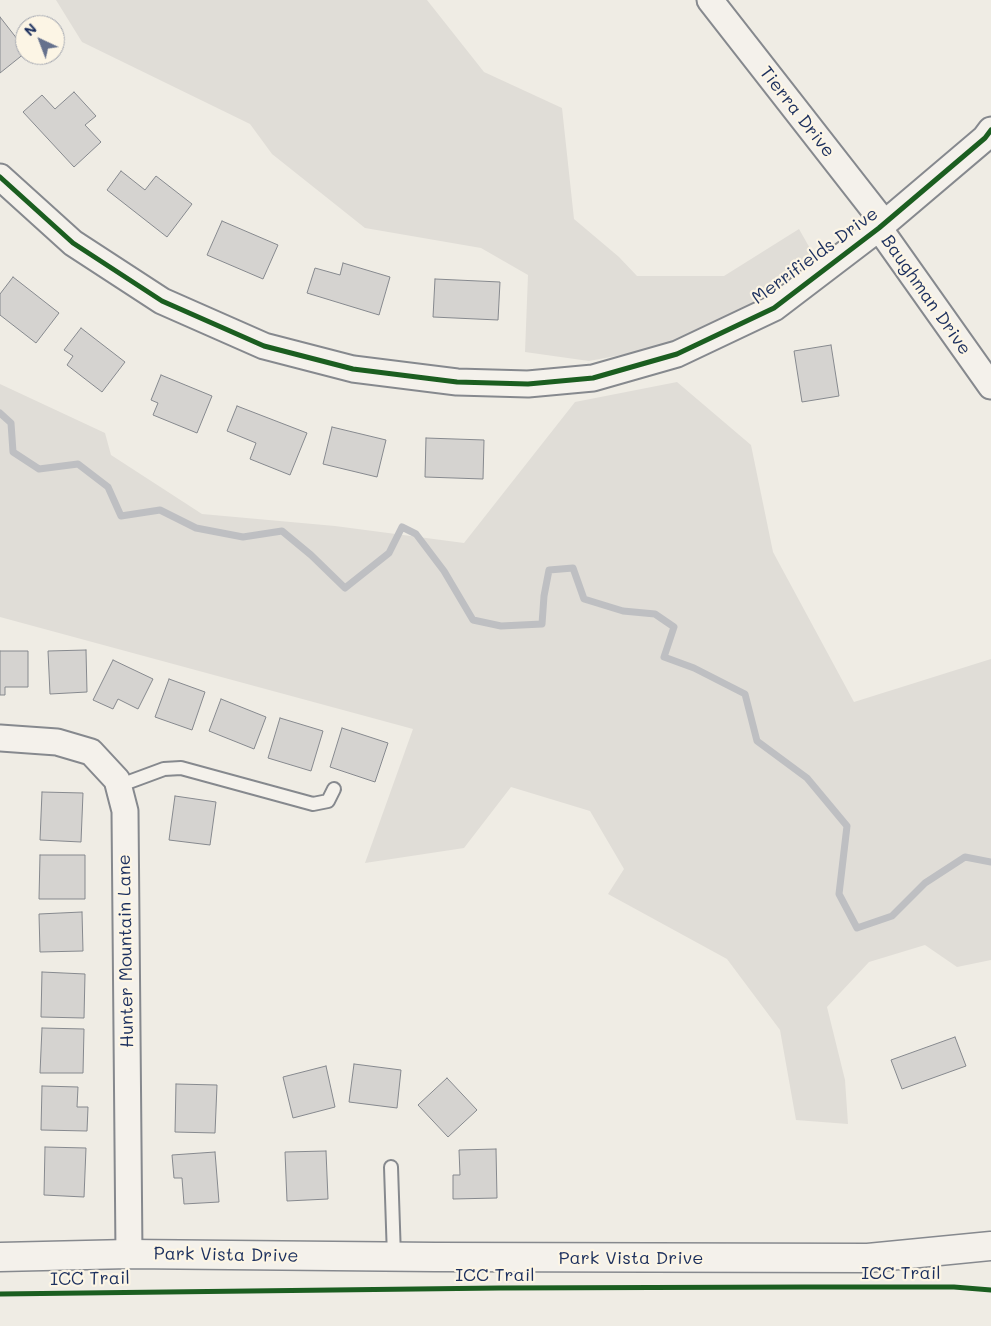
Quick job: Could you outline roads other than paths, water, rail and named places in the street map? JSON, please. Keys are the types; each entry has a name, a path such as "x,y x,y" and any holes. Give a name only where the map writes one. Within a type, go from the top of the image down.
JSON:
{"street":[{"name":"Tierra Drive","path":"710,0 882,226"},
{"name":"Merrifields Drive","path":"0,177 74,243 162,301 264,346 353,369 457,382 528,384 593,378 678,354 774,308 882,226 985,138 991,130"},
{"name":"Baughman Drive","path":"882,226 991,386"},
{"name":"Hunter Mountain Lane","path":"0,738 57,742 91,752 116,780 125,811 128,1254"},
{"name":"Park Vista Drive","path":"0,1257 128,1254 394,1257 868,1258 991,1246"}],"lane":[{"path":"118,786 164,770 181,768 313,804 328,801 334,789"},
{"path":"391,1167 394,1257"}],"waterway":[{"path":"0,413 11,423 13,452 39,469 78,464 108,487 121,516 160,510 196,528 243,537 282,531 311,555 345,588 389,553 402,527 416,534 444,571 473,620 501,626 542,624 544,596 549,570 573,568 584,599 623,611 655,614 674,627 664,657 694,668 745,694 757,741 807,778 847,826 839,894 857,928 892,916 925,883 965,857 991,862"}]}
